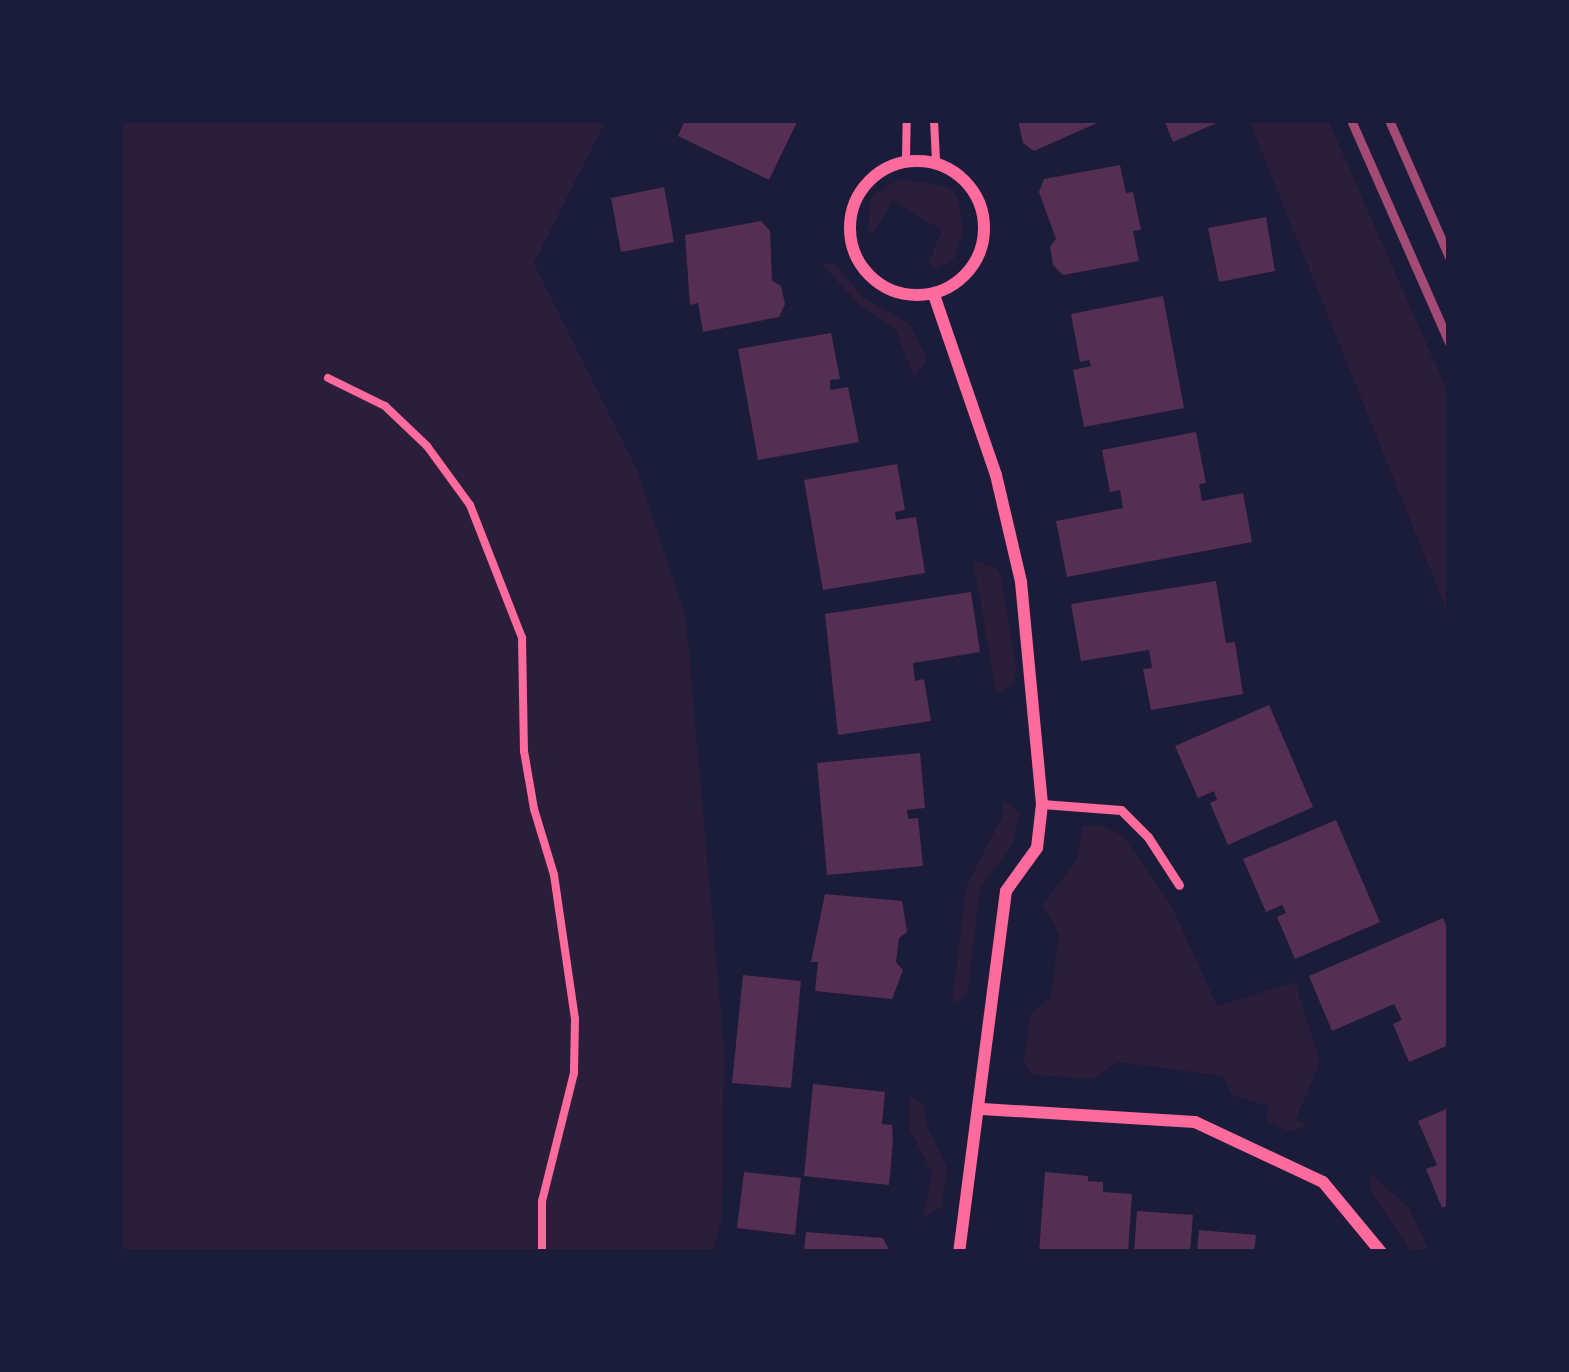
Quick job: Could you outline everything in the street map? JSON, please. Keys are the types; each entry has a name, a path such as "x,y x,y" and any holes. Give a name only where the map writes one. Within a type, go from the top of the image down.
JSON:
{"street":[{"path":"906,159 936,161 966,180 983,211 982,247 965,277 934,295 890,292 857,262 848,220 867,180 906,159"},
{"path":"934,295 996,475 1021,582 1042,804 1036,848 1006,891 982,1108 959,1252"},
{"path":"982,1108 1195,1121 1323,1182 1382,1252"}],"lane":[{"path":"1042,804 1121,809 1148,837 1179,885"}],"path":[{"path":"906,159 907,120"},
{"path":"934,120 936,161"},
{"path":"328,378 385,406 427,446 470,505 521,638 524,751 534,809 554,874 574,1019 574,1073 542,1201 542,1252"}],"shaded area":[{"path":"120,120 606,120 534,263 638,472 686,619 724,1048 722,1218 713,1252 120,1252"},
{"path":"1249,120 1328,120 1449,395 1449,616"},
{"path":"899,179 950,187 959,202 963,230 954,259 935,270 928,263 942,230 892,201 873,235 868,232 870,198"},
{"path":"821,264 835,264 864,298 910,324 927,359 914,377 896,330 860,305"},
{"path":"973,560 996,568 1001,576 1016,668 1013,685 996,693"},
{"path":"1003,800 1020,813 1013,843 980,889 967,995 952,1003 966,887 1003,815"},
{"path":"1082,826 1102,826 1123,836 1171,905 1217,1006 1295,982 1320,1062 1296,1119 1306,1126 1291,1132 1266,1121 1269,1106 1233,1096 1222,1076 1118,1062 1093,1079 1032,1075 1024,1063 1030,1014 1051,997 1059,934 1043,905 1078,857"},
{"path":"909,1096 924,1104 926,1123 947,1168 942,1207 923,1218 932,1173 909,1128"},
{"path":"1370,1173 1409,1208 1430,1252 1411,1252 1371,1191"}],"building":[{"path":"685,120 798,120 769,180 678,136"},
{"path":"1018,120 1104,120 1034,151 1023,143"},
{"path":"1164,120 1223,120 1173,142"},
{"path":"1120,165 1126,193 1133,192 1141,230 1133,231 1139,261 1063,275 1053,265 1050,247 1056,239 1039,192 1044,179"},
{"path":"664,187 674,242 621,252 611,198"},
{"path":"1266,217 1275,271 1219,282 1208,228"},
{"path":"761,221 770,231 772,281 781,286 785,304 779,317 703,332 698,303 690,305 685,235"},
{"path":"1163,296 1184,408 1084,427 1073,370 1091,366 1089,360 1080,362 1071,314"},
{"path":"831,333 840,379 830,380 830,390 848,387 859,442 758,460 738,349"},
{"path":"1196,432 1206,483 1199,484 1202,501 1243,493 1252,542 1067,577 1056,521 1123,508 1120,490 1110,492 1102,450"},
{"path":"897,464 905,510 895,512 896,520 916,517 925,573 823,590 804,480"},
{"path":"1216,581 1226,643 1235,642 1243,694 1151,710 1143,669 1152,668 1149,650 1081,661 1071,604"},
{"path":"971,592 980,652 913,663 915,681 924,679 931,721 838,735 825,614"},
{"path":"1269,705 1313,807 1228,845 1210,803 1217,800 1214,791 1198,798 1175,746"},
{"path":"920,753 925,808 907,810 908,819 918,818 923,866 827,875 817,763"},
{"path":"1336,820 1380,922 1295,959 1277,917 1286,913 1282,905 1266,912 1243,859"},
{"path":"825,894 902,901 907,932 899,938 896,962 903,970 892,999 815,991 818,962 811,962"},
{"path":"1443,918 1449,932 1449,1045 1409,1062 1393,1024 1402,1020 1394,1004 1332,1031 1309,976"},
{"path":"743,975 801,981 791,1088 732,1083"},
{"path":"813,1084 885,1092 882,1124 892,1125 893,1141 889,1185 804,1176"},
{"path":"1449,1108 1449,1205 1442,1208 1426,1169 1437,1165 1418,1121"},
{"path":"744,1172 801,1178 795,1235 737,1228"},
{"path":"1045,1172 1088,1176 1088,1181 1103,1182 1103,1192 1132,1194 1128,1252 1039,1252"},
{"path":"1137,1211 1193,1215 1190,1252 1134,1252"},
{"path":"1199,1230 1256,1235 1254,1252 1197,1252"},
{"path":"806,1232 883,1238 890,1252 804,1252"}],"railway":[{"path":"1351,120 1449,342"},
{"path":"1389,120 1449,257"}]}
